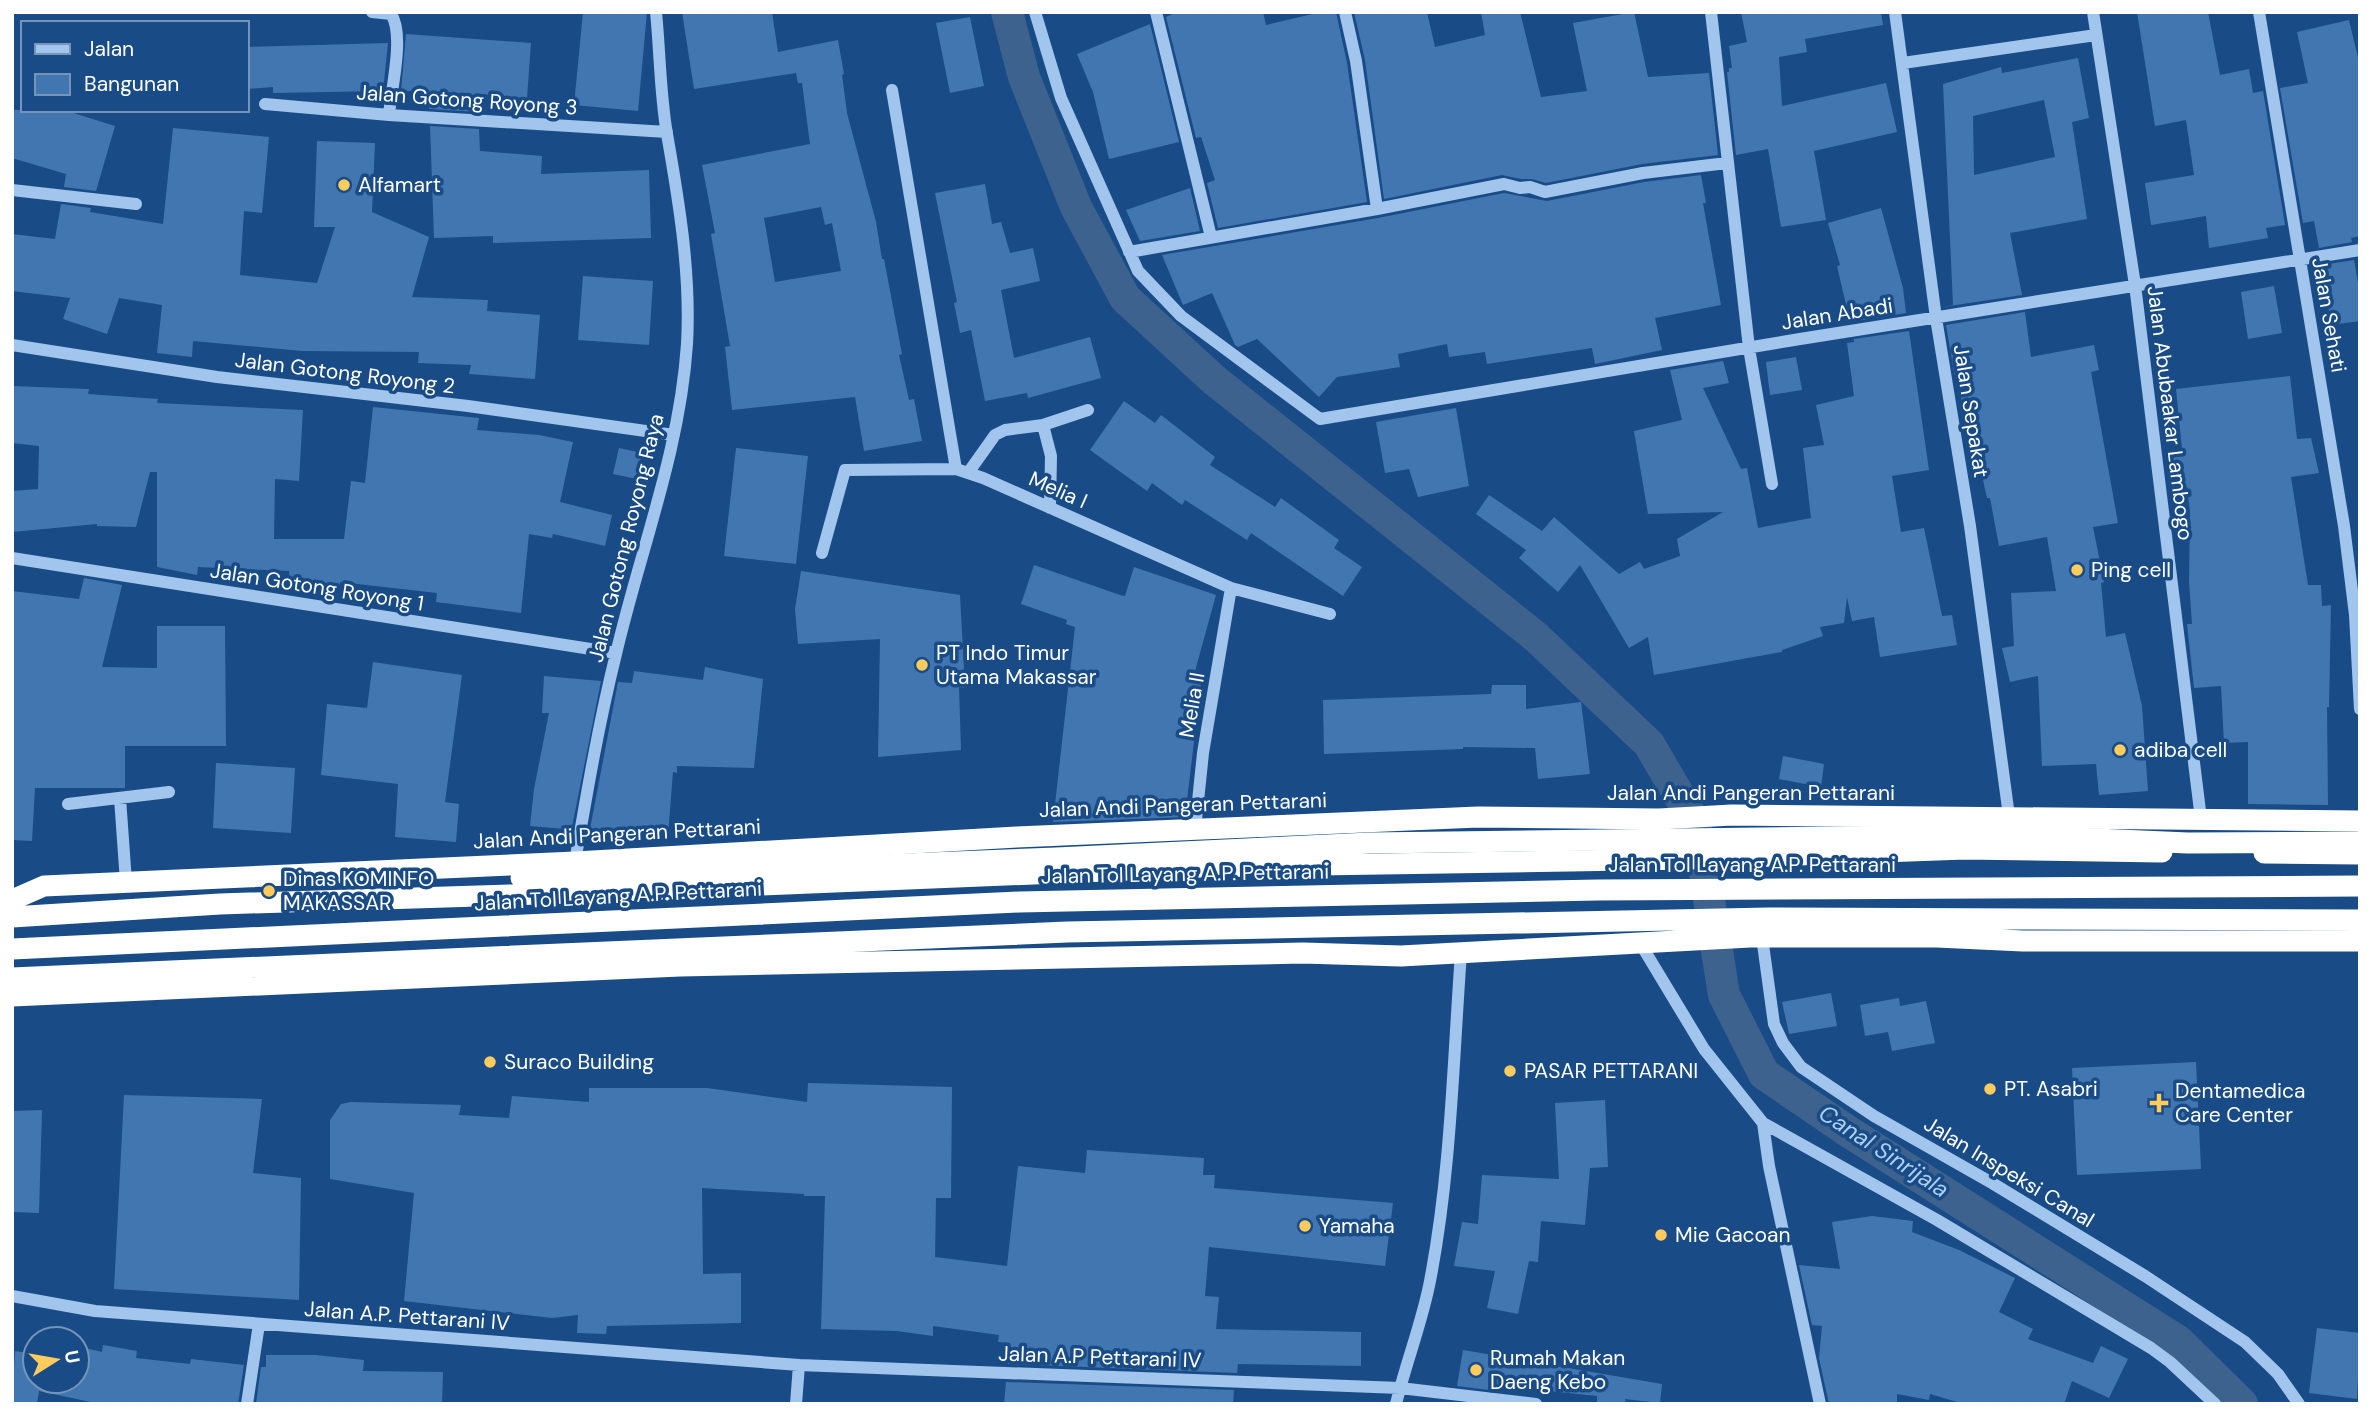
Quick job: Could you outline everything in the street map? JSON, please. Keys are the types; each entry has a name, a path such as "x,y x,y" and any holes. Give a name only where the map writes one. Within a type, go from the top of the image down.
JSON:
{"highway":[{"name":"Jalan Andi Pangeran Pettarani","path":"12,900 44,886 576,869 1017,837 1478,817 2009,816 2360,821"},
{"path":"1965,849 1966,817"},
{"path":"220,904 424,881 576,869 1149,854 1370,843 2003,835 2188,843 2360,842"},
{"path":"12,917 220,904 556,894 1201,867 1668,860 1965,849 2360,854"},
{"name":"Jalan Tol Layang A.P. Pettarani","path":"12,949 1019,902 1598,890 2360,886"},
{"path":"12,978 1080,932 1769,918 2360,920"},
{"path":"12,996 680,966 1303,953 1401,956 1756,937 1937,937 2023,941 2360,941"}],"street":[{"path":"372,12 391,14 398,33 389,115"},
{"name":"Jalan Gotong Royong Raya","path":"576,869 591,770 616,653 674,435 686,348 688,310 656,12"},
{"path":"1035,12 1061,98 1129,252 1504,184 1545,192 1643,173 1727,163"},
{"path":"1156,12 1211,237"},
{"path":"1345,12 1356,61 1377,209"},
{"path":"1711,12 1749,348 1772,484"},
{"name":"Jalan Sepakat","path":"1895,12 1936,318 1970,526 2009,816"},
{"name":"Jalan Abubaakar Lambogo","path":"2093,12 2135,285 2201,819"},
{"name":"Jalan Sehati","path":"2259,12 2344,526 2355,615 2360,709"},
{"path":"1903,63 2096,35"},
{"path":"892,90 962,471"},
{"name":"Jalan Gotong Royong 3","path":"265,104 389,115 667,132"},
{"path":"12,190 136,204"},
{"name":"Jalan Abadi","path":"1129,252 1138,271 1181,316 1320,419 2360,250"},
{"name":"Jalan Gotong Royong 2","path":"12,345 217,377 468,406 674,435"},
{"path":"962,471 995,435 1005,430 1043,425 1088,410"},
{"path":"1043,425 1051,456 1050,508"},
{"name":"Melia I","path":"822,553 845,470 962,471 1231,588 1330,614"},
{"name":"Jalan Gotong Royong 1","path":"12,558 616,653"},
{"name":"Melia II","path":"1195,830 1203,753 1231,588"},
{"path":"68,804 169,792"},
{"path":"120,798 126,882"},
{"path":"1729,815 1734,857"},
{"path":"1661,818 1668,860"},
{"name":"Jalan Inspeksi Canal","path":"1756,937 1774,1024 1783,1043 1801,1067 1874,1116 1992,1183 2145,1276 2245,1342 2278,1374 2299,1404"},
{"path":"1646,943 1704,1049 1763,1123 1937,1220 2151,1349 2170,1362 2215,1404"},
{"path":"1396,1404 1425,1304 1434,1256 1446,1169 1461,953"},
{"path":"1763,1123 1772,1179 1820,1404"},
{"name":"Jalan A.P. Pettarani IV","path":"12,1296 95,1311 799,1365"},
{"path":"247,1404 258,1324"},
{"path":"796,1404 799,1365"},
{"name":"Jalan A.P Pettarani IV","path":"799,1365 1400,1388 1536,1404"}],"building":[{"path":"583,12 647,12 638,111 574,105"},
{"path":"682,12 772,12 778,52 838,40 847,113 876,222 902,354 899,355 909,400 914,399 922,441 864,451 855,397 732,410 725,347 730,346 711,234 715,233 702,165 810,144 802,83 798,83 796,73 694,89","holes":["821,207 825,225 832,223 841,271 775,282 764,218"]},
{"path":"1177,12 1263,12 1266,25 1321,12 1336,12 1347,63 1367,202 1218,228 1207,183 1215,180 1201,137 1196,138 1166,17"},
{"path":"1354,12 1427,12 1435,47 1485,35 1481,12 1520,12 1541,97 1587,91 1573,23 1634,12 1648,77 1709,73 1718,155 1642,164 1546,183 1502,175 1384,199 1365,60"},
{"path":"1741,12 1881,12 1883,25 1805,39 1807,52 1779,57 1782,106 1886,83 1897,132 1814,151 1826,220 1781,227 1768,149 1736,155 1727,72 1732,68 1729,46 1747,42"},
{"path":"2137,12 2208,12 2220,75 2249,69 2253,93 2263,91 2285,225 2266,228 2268,238 2209,248 2206,216 2151,225 2145,183 2194,175 2186,120 2155,126"},
{"path":"970,17 984,86 950,93 936,23"},
{"path":"2349,20 2360,66 2360,236 2351,238 2352,242 2319,248 2314,221 2303,223 2280,88 2308,83 2297,32"},
{"path":"1150,24 1179,142 1109,159 1093,92 1077,54"},
{"path":"406,34 531,43 527,98 478,94 479,112 429,109 428,91 401,91"},
{"path":"388,43 383,91 273,93 273,87 248,89 248,47"},
{"path":"2078,58 2089,118 2072,122 2087,219 2010,233 2022,295 1943,307 1953,305 1943,84 2001,67 2002,73","holes":["2044,100 2055,157 1974,175 1973,116"]},
{"path":"12,110 70,112 115,126 96,191 64,187 66,174 12,158"},
{"path":"430,126 479,129 480,151 542,156 541,174 649,170 651,238 493,243 493,236 434,238"},
{"path":"173,128 269,137 262,213 244,211 240,275 317,283 335,227 314,227 317,141 375,143 372,212 429,237 412,297 488,300 487,311 540,315 535,379 469,374 471,365 418,363 419,352 302,351 193,341 192,357 157,353 162,305 119,298 107,334 63,319 70,298 12,291 12,234 55,239 61,204 91,208 90,212 163,224"},
{"path":"1701,175 1706,203 1703,203 1721,305 1655,318 1662,350 1595,364 1592,348 1487,364 1485,352 1449,357 1447,344 1398,354 1400,367 1337,377 1319,397 1257,339 1238,347 1235,345 1212,293 1183,305 1162,255 1378,218 1504,193 1547,201 1644,182"},
{"path":"985,184 992,224 1001,222 1010,253 1033,248 1040,281 1001,290 1014,358 1090,337 1101,378 1028,398 1027,393 985,401 971,330 960,333 954,303 957,302 935,193"},
{"path":"1190,188 1200,231 1140,241 1126,210"},
{"path":"1881,208 1903,288 1906,313 1850,322 1837,266 1840,265 1828,223"},
{"path":"2354,260 2360,294 2360,321 2331,325 2322,265"},
{"path":"583,276 653,281 649,345 578,340"},
{"path":"2274,286 2282,333 2248,339 2241,292"},
{"path":"2025,312 2031,357 2094,345 2099,370 2091,372 2118,523 2093,527 2104,582 2101,583 2106,637 2125,633 2142,706 2148,791 2099,795 2096,764 2042,766 2038,676 2010,682 2002,648 2014,646 2011,593 2056,591 2047,537 1999,546 1990,498 1987,498 1978,457 1976,408 1964,409 1946,325"},
{"path":"1909,331 1929,470 1892,476 1901,532 1924,528 1942,616 1952,615 1957,645 1880,657 1874,617 1852,621 1847,597 1844,623 1820,627 1823,636 1782,652 1654,675 1648,637 1629,648 1580,565 1558,592 1519,558 1526,550 1476,514 1489,495 1542,531 1554,517 1619,574 1640,562 1644,569 1680,556 1677,539 1723,512 1648,514 1634,431 1682,420 1670,370 1723,361 1729,383 1703,388 1741,469 1747,468 1758,528 1811,518 1803,448 1824,445 1816,405 1854,396 1847,343 1854,342 1854,339"},
{"path":"1796,357 1802,390 1770,395 1766,362"},
{"path":"2290,376 2297,439 2311,438 2319,473 2291,477 2308,585 2321,585 2322,606 2331,605 2327,707 2328,805 2248,804 2248,742 2224,743 2221,686 2194,688 2187,624 2192,624 2189,581 2190,512 2187,487 2175,489 2169,451 2182,449 2176,389"},
{"path":"12,386 89,389 88,394 158,399 157,403 303,410 299,481 275,479 274,539 344,539 351,481 365,483 373,407 479,418 477,430 539,435 573,442 560,502 612,515 605,546 553,534 552,538 529,534 521,613 436,602 437,593 340,582 340,587 290,587 289,571 198,567 197,575 157,567 157,472 150,472 136,527 97,524 12,532 12,491 38,489 39,446 12,443"},
{"path":"1124,401 1155,423 1161,415 1215,457 1210,465 1275,507 1281,498 1339,540 1334,548 1362,567 1343,596 1251,533 1247,540 1185,500 1182,505 1152,483 1147,491 1090,450"},
{"path":"1456,408 1469,486 1418,497 1409,469 1385,473 1376,422"},
{"path":"619,448 642,453 637,479 613,474"},
{"path":"736,448 808,456 796,564 724,556"},
{"path":"1034,565 1125,596 1134,567 1216,595 1192,682 1201,683 1185,817 1053,822 1075,627 1066,624 1067,620 1021,604"},
{"name":"PT Indo Timur Utama Makassar","path":"801,571 960,595 965,688 959,687 961,750 878,757 880,639 798,644 795,609"},
{"path":"84,578 122,585 102,667 157,668 157,626 225,626 226,746 125,746 125,788 35,788 32,841 12,840 12,591 79,599"},
{"path":"373,662 462,675 445,802 459,804 456,842 395,837 398,784 321,775 327,704 367,708"},
{"path":"705,667 763,679 754,768 677,766 677,773 673,772 668,835 590,829 618,682 632,683 634,671 703,680"},
{"path":"544,676 601,681 572,827 564,829 530,826 534,789 549,713 542,713"},
{"path":"1492,685 1526,685 1526,709 1581,702 1590,774 1538,779 1535,748 1463,747 1324,754 1323,700 1491,694"},
{"path":"1783,756 1824,764 1821,787 1779,779"},
{"path":"216,763 295,768 291,833 213,828"},
{"path":"1831,993 1837,1026 1789,1034 1782,1002"},
{"path":"1899,998 1900,1006 1926,1001 1935,1043 1892,1051 1888,1032 1865,1036 1860,1005"},
{"path":"2196,1062 2201,1169 2077,1175 2072,1068"},
{"path":"808,1083 952,1087 951,1198 936,1198 935,1257 1007,1266 1018,1166 1085,1173 1087,1150 1204,1158 1203,1175 1215,1175 1214,1188 1393,1203 1385,1266 1209,1247 1205,1296 1219,1297 1216,1329 1361,1332 1361,1366 1238,1364 1237,1373 1008,1364 1010,1343 998,1342 999,1335 933,1326 933,1336 897,1331 821,1329 825,1196 702,1188 703,1274 741,1273 741,1323 607,1326 606,1334 577,1333 578,1315 552,1318 404,1301 414,1193 330,1179 330,1120 341,1104 461,1105 459,1115 509,1118 512,1096 589,1102 589,1088 707,1088 807,1102"},
{"path":"124,1095 262,1099 253,1173 301,1178 299,1300 114,1289"},
{"path":"1605,1100 1608,1167 1590,1168 1585,1225 1541,1221 1538,1262 1529,1261 1518,1314 1487,1308 1495,1271 1454,1266 1462,1222 1478,1224 1482,1175 1559,1179 1555,1103"},
{"path":"42,1110 39,1213 12,1212 12,1111"},
{"path":"1872,1216 1913,1221 1912,1232 1959,1250 2015,1278 1999,1312 2033,1329 2028,1339 2093,1363 2101,1346 2128,1359 2109,1398 2072,1381 2064,1404 1964,1404 1930,1394 1929,1400 1897,1394 1897,1404 1829,1404 1819,1358 1822,1326 1812,1325 1799,1265 1840,1269 1832,1222"},
{"path":"2317,1328 2360,1333 2357,1399 2309,1393"},
{"path":"103,1345 137,1351 136,1358 190,1364 191,1359 244,1365 238,1404 100,1404 58,1395 91,1395 91,1349 102,1352"},
{"path":"1463,1350 1662,1384 1660,1403 1625,1399 1626,1404 1597,1404 1597,1396 1490,1385 1489,1390 1457,1386"},
{"path":"15,1351 21,1352 21,1395 38,1395 37,1404 12,1404"},
{"path":"266,1355 315,1355 364,1360 363,1371 443,1372 442,1404 256,1404 261,1367 266,1367"},
{"path":"1006,1382 1234,1390 1233,1404 1004,1404"}],"waterway":[{"name":"Canal Sinrijala","path":"1007,12 1024,77 1076,207 1125,298 1213,379 1536,637 1649,744 1691,816 1700,842 1724,995 1764,1074 1849,1132 2178,1341 2242,1404"}],"place":[{"name":"Alfamart","path":"344,185"},
{"name":"Ping cell","path":"2077,570"},
{"name":"PT Indo Timur Utama Makassar","path":"922,665"},
{"name":"adiba cell","path":"2120,750"},
{"name":"Dinas KOMINFO MAKASSAR","path":"269,891"},
{"name":"Suraco Building","path":"490,1062"},
{"name":"PASAR PETTARANI","path":"1510,1071"},
{"name":"PT. Asabri","path":"1990,1089"},
{"name":"Dentamedica Care Center","path":"2159,1103"},
{"name":"Yamaha","path":"1305,1226"},
{"name":"Mie Gacoan","path":"1661,1235"},
{"name":"Rumah Makan Daeng Kebo","path":"1476,1370"}]}
